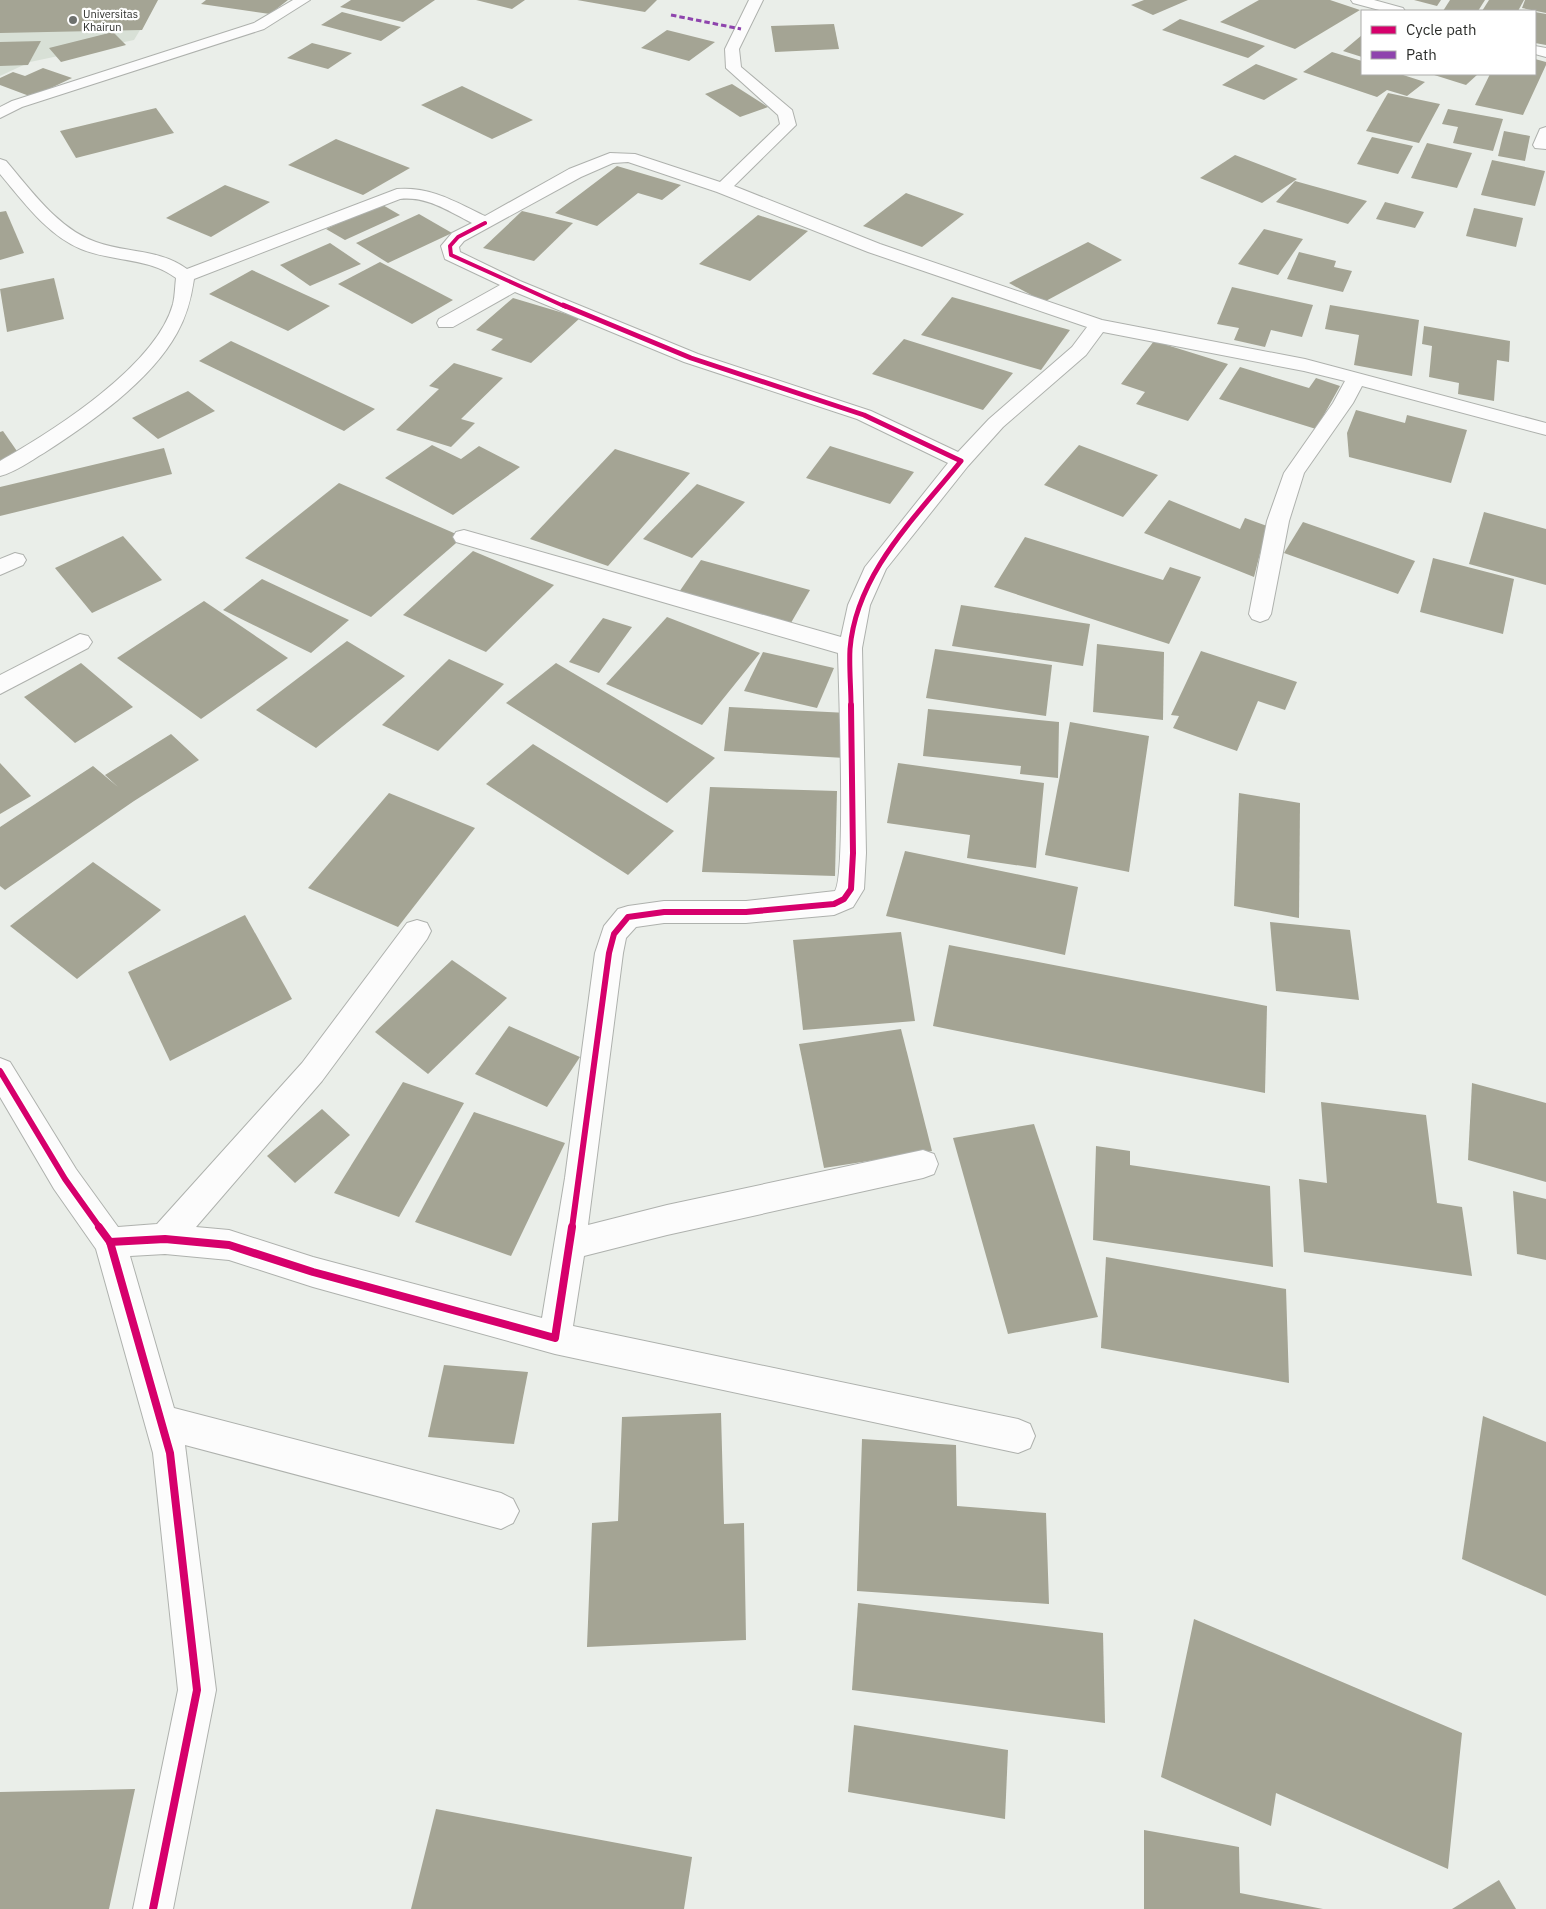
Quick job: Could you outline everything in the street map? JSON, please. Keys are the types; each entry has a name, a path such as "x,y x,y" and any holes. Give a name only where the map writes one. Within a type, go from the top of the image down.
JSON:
{"street":[{"path":"0,113 17,104 259,26 303,0"},
{"path":"723,188 788,125 786,113 734,68 732,49 756,0"},
{"path":"1358,0 1394,10"},
{"path":"961,461 864,415 691,358 514,285 451,254 449,251 450,246 458,237 575,173 610,158 629,157 723,188 874,248 1098,325 1296,364 1356,378 1546,429"},
{"path":"0,164 64,234 103,251 156,260 175,266 185,276 186,285 180,307 166,336 120,388 45,445 0,470"},
{"path":"185,276 397,194 418,192 428,195 485,223"},
{"path":"446,323 514,285"},
{"path":"554,1338 570,1246 609,953 614,934 628,917 664,912 746,912 834,904 844,899 851,889 853,853 850,648 859,606 876,567 961,461 1004,416 1079,351 1098,325"},
{"path":"1260,614 1278,521 1294,473 1342,403 1356,378"},
{"path":"464,537 850,648"},
{"path":"0,686 80,642"},
{"path":"165,1239 312,1072 417,930"},
{"path":"0,1070 65,1180 110,1242 170,1453 197,1690 153,1909"},
{"path":"570,1246 667,1220 923,1164"},
{"path":"110,1242 165,1239 229,1245 314,1272 554,1338 1018,1436"},
{"path":"161,1422 501,1511"}],"shaded area":[{"name":"Universitas Khairun","path":"0,0 158,0 134,40 30,62 0,76"}],"building":[{"path":"0,0 158,0 142,30 0,33"},
{"path":"206,0 288,0 270,14 201,4"},
{"path":"351,0 435,0 403,22 340,7"},
{"path":"476,0 525,0 512,9"},
{"path":"577,0 657,0 645,12"},
{"path":"1144,0 1188,0 1153,15 1131,5"},
{"path":"1259,0 1330,0 1360,10 1295,49 1220,22"},
{"path":"1414,0 1441,0 1437,6"},
{"path":"1450,0 1485,0 1479,10 1444,10"},
{"path":"1489,0 1524,0 1519,10 1483,10"},
{"path":"1525,0 1546,0 1546,13 1522,8"},
{"path":"342,12 401,27 381,41 321,25"},
{"path":"1536,12 1546,14 1546,45 1536,43"},
{"path":"1180,19 1265,46 1248,58 1162,30"},
{"path":"834,24 839,49 775,52 771,26"},
{"path":"667,30 715,42 689,61 641,48"},
{"path":"113,32 126,45 61,62 49,48"},
{"path":"1361,36 1361,57 1343,51"},
{"path":"41,41 28,65 0,66 0,42"},
{"path":"312,43 352,53 328,69 287,58"},
{"path":"1332,52 1361,61 1361,75 1403,75 1425,82 1407,96 1387,90 1377,97 1303,72"},
{"path":"1536,59 1546,62 1523,115 1475,105 1490,75 1536,75"},
{"path":"1256,64 1298,79 1264,100 1222,85"},
{"path":"43,68 72,78 32,97 0,85 0,78 13,72 25,76"},
{"path":"1434,75 1477,75 1466,85"},
{"path":"732,84 768,107 740,117 705,94"},
{"path":"462,86 533,120 492,139 421,105"},
{"path":"1388,93 1440,104 1419,143 1366,131"},
{"path":"156,108 174,133 76,158 60,131"},
{"path":"1448,109 1503,119 1493,151 1453,143 1458,127 1442,124"},
{"path":"1504,131 1530,136 1525,161 1498,156"},
{"path":"1372,137 1413,146 1398,174 1357,164"},
{"path":"336,139 410,168 363,195 288,165"},
{"path":"1427,143 1472,153 1457,188 1411,178"},
{"path":"1235,155 1297,179 1262,203 1200,178"},
{"path":"1492,160 1545,171 1535,206 1481,195"},
{"path":"617,166 681,185 662,200 638,193 597,226 555,213"},
{"path":"1295,181 1367,201 1348,224 1276,202"},
{"path":"225,185 270,202 211,237 166,218"},
{"path":"906,193 964,214 922,247 863,226"},
{"path":"1385,202 1424,212 1415,228 1376,219"},
{"path":"381,204 400,215 345,240 326,229"},
{"path":"1474,208 1523,218 1516,247 1466,236"},
{"path":"6,211 24,253 0,260 0,212"},
{"path":"522,211 573,223 534,261 483,248"},
{"path":"419,214 452,233 388,263 356,243"},
{"path":"758,215 808,231 750,281 699,264"},
{"path":"1264,229 1303,239 1278,275 1238,264"},
{"path":"1088,242 1122,260 1044,302 1009,283"},
{"path":"330,243 361,264 310,286 280,265"},
{"path":"1299,252 1336,261 1334,267 1352,271 1343,292 1287,279"},
{"path":"380,262 453,300 412,324 338,284"},
{"path":"252,270 330,306 288,331 209,294"},
{"path":"54,278 64,319 7,332 0,289"},
{"path":"1232,287 1313,305 1302,337 1271,330 1265,347 1234,340 1239,328 1217,324"},
{"path":"952,297 1070,330 1041,370 921,335"},
{"path":"513,298 580,318 531,363 491,350 503,339 476,330"},
{"path":"1330,305 1419,320 1412,376 1354,365 1359,335 1325,329"},
{"path":"1424,326 1510,341 1509,362 1497,360 1494,401 1458,394 1459,383 1429,377 1432,346 1422,344"},
{"path":"904,339 1013,373 983,410 872,374"},
{"path":"231,341 375,409 344,431 199,361"},
{"path":"1154,341 1228,364 1188,421 1136,404 1145,392 1121,384"},
{"path":"454,363 503,378 461,419 475,423 451,447 396,430 439,389 429,386"},
{"path":"1240,367 1309,388 1316,378 1340,386 1316,429 1219,399"},
{"path":"188,391 215,411 158,439 132,418"},
{"path":"1356,410 1405,423 1407,415 1467,430 1451,483 1349,457 1347,433"},
{"path":"3,431 19,454 0,461 0,432"},
{"path":"432,445 461,459 479,446 520,467 453,515 385,478"},
{"path":"1079,445 1158,475 1123,517 1044,485"},
{"path":"830,446 914,472 890,504 806,478"},
{"path":"164,448 172,474 0,516 0,487"},
{"path":"615,449 690,473 608,566 530,539"},
{"path":"339,483 463,537 371,617 245,558"},
{"path":"697,484 745,502 692,558 643,539"},
{"path":"1169,500 1240,529 1245,518 1267,526 1254,577 1144,533"},
{"path":"1484,512 1546,529 1546,585 1469,564"},
{"path":"1303,522 1415,561 1398,594 1284,553"},
{"path":"123,536 162,580 92,613 55,568"},
{"path":"1025,537 1163,580 1170,567 1201,577 1169,644 994,587"},
{"path":"473,551 554,585 486,652 403,615"},
{"path":"1433,558 1514,579 1503,634 1420,612"},
{"path":"701,560 810,590 788,628 677,595"},
{"path":"262,579 349,620 311,653 223,610"},
{"path":"204,601 288,658 201,719 117,658"},
{"path":"961,605 1090,624 1083,666 952,646"},
{"path":"667,617 760,653 702,725 606,684"},
{"path":"603,618 632,627 599,673 569,662"},
{"path":"347,641 405,676 316,748 256,710"},
{"path":"1097,644 1164,652 1163,720 1093,712"},
{"path":"935,649 1052,665 1046,716 926,698"},
{"path":"1201,651 1297,682 1285,710 1258,701 1237,751 1173,728 1179,716 1171,715"},
{"path":"763,652 834,668 817,708 744,691"},
{"path":"449,659 504,684 438,751 382,725"},
{"path":"81,663 133,707 75,743 24,697"},
{"path":"556,663 715,758 667,803 506,703"},
{"path":"729,707 848,713 845,758 724,751"},
{"path":"928,709 1059,722 1058,778 1020,774 1021,766 923,756"},
{"path":"1070,722 1149,736 1129,872 1045,855"},
{"path":"171,734 199,760 134,801 5,890 0,886 0,827 93,766 118,787 105,775"},
{"path":"533,744 674,831 628,875 486,784"},
{"path":"0,763 31,796 0,814"},
{"path":"898,763 1044,783 1036,868 967,858 970,835 887,823"},
{"path":"710,787 837,791 835,876 702,872"},
{"path":"389,793 475,828 398,927 308,888"},
{"path":"1239,793 1300,803 1299,918 1234,906"},
{"path":"905,851 1078,887 1065,955 886,916"},
{"path":"93,862 161,910 77,979 10,926"},
{"path":"245,915 292,999 170,1061 128,972"},
{"path":"1270,922 1350,930 1359,1000 1276,991"},
{"path":"901,932 915,1021 803,1030 793,940"},
{"path":"949,945 1267,1006 1265,1093 933,1026"},
{"path":"452,960 507,998 428,1074 375,1032"},
{"path":"509,1026 580,1057 547,1107 475,1074"},
{"path":"901,1029 932,1151 824,1168 799,1044"},
{"path":"403,1082 464,1103 399,1217 334,1193"},
{"path":"1472,1083 1546,1103 1546,1182 1468,1160"},
{"path":"1321,1102 1426,1115 1437,1203 1462,1207 1472,1276 1304,1252 1299,1179 1327,1183"},
{"path":"322,1109 350,1135 295,1183 267,1156"},
{"path":"474,1112 565,1143 511,1256 415,1222"},
{"path":"1034,1124 1098,1317 1008,1334 953,1138"},
{"path":"1096,1146 1130,1151 1130,1165 1270,1186 1273,1267 1093,1240"},
{"path":"1513,1191 1546,1199 1546,1260 1517,1254"},
{"path":"1106,1257 1286,1289 1289,1383 1101,1348"},
{"path":"444,1365 528,1372 514,1444 428,1437"},
{"path":"721,1413 724,1524 744,1523 746,1640 587,1647 592,1523 618,1521 622,1417"},
{"path":"1483,1416 1546,1442 1546,1596 1462,1559"},
{"path":"862,1439 956,1445 957,1506 1046,1513 1049,1604 857,1591"},
{"path":"858,1603 1103,1633 1105,1723 852,1690"},
{"path":"1194,1619 1462,1733 1448,1869 1276,1793 1271,1826 1161,1777"},
{"path":"854,1725 1008,1750 1005,1819 848,1792"},
{"path":"135,1789 109,1909 0,1909 0,1792"},
{"path":"436,1809 692,1857 684,1909 411,1909"},
{"path":"1144,1830 1239,1847 1240,1893 1323,1909 1144,1909"},
{"path":"1499,1880 1516,1909 1452,1909"}],"marked path":[{"path":"671,15 741,29"}],"cycle path":[{"path":"110,1242 165,1239 229,1245 313,1272 555,1338 580,1178 609,953 614,934 628,917 664,912 746,912 834,904 844,899 851,889 853,853 850,648 859,605 876,567 961,461 864,415 691,358 514,285 451,255 450,246 458,237 485,223"},
{"path":"0,1071 65,1179 110,1242 170,1453 197,1690 153,1909"}],"place":[{"name":"Universitas Khairun","path":"73,20"}]}
